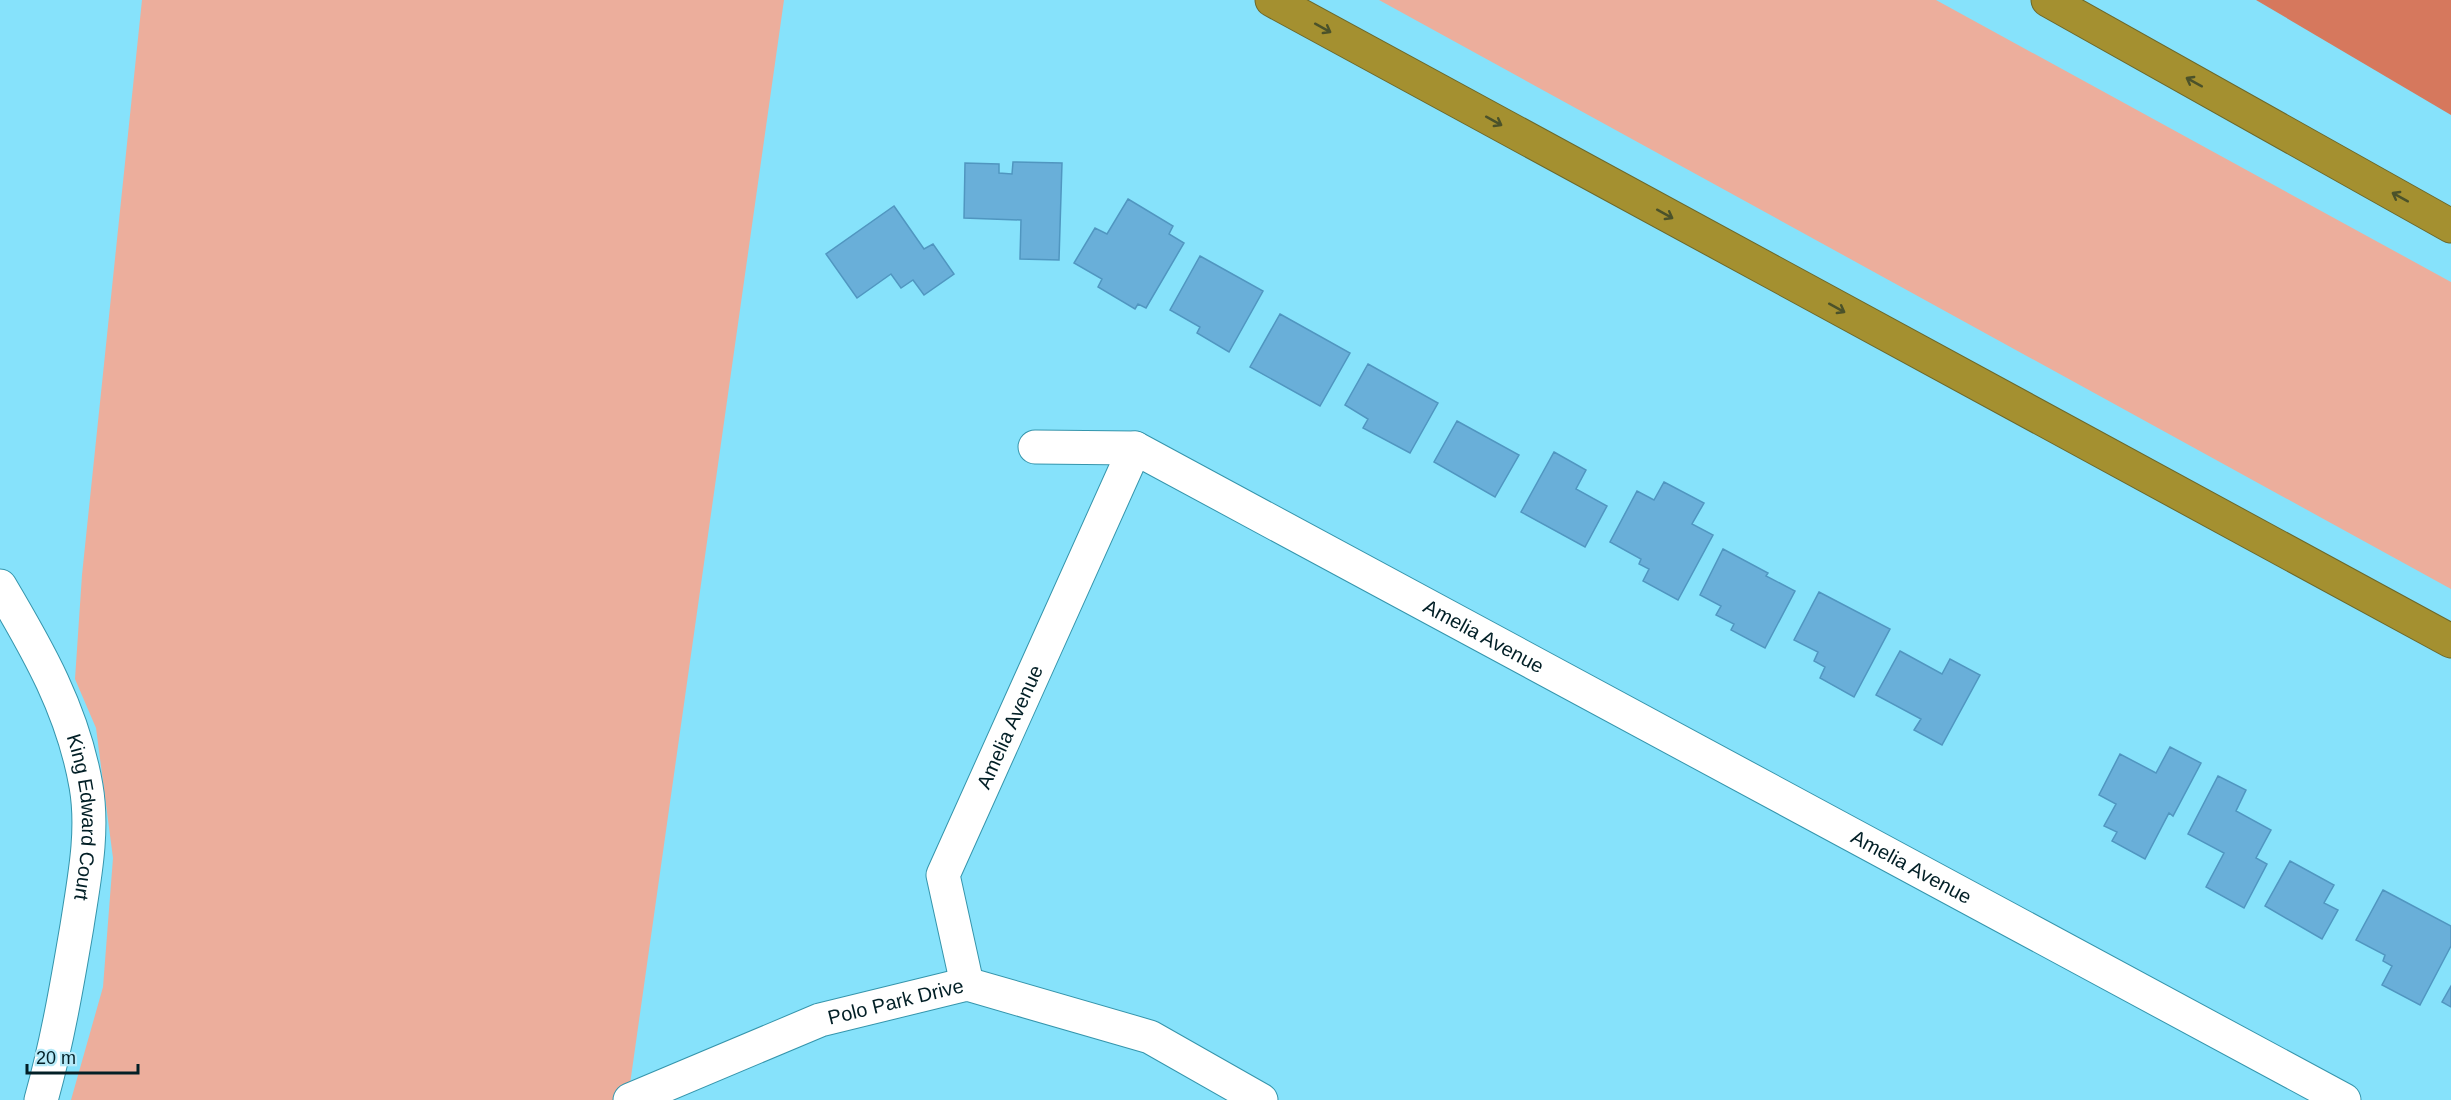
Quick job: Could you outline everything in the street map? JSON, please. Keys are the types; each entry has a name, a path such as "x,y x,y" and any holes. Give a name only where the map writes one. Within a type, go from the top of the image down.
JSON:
{"highway":[{"path":"2048,0 2451,226"},
{"path":"1278,4 2451,641"}],"street":[{"path":"1035,447 1134,448"},
{"name":"Amelia Avenue","path":"967,984 943,876 1134,448 2338,1098"},
{"name":"King Edward Court","path":"0,586 56,686 75,740 86,787 88,852 55,1045 41,1100"},
{"name":"Polo Park Drive","path":"630,1100 820,1020 967,984 1150,1037 1261,1100"}],"shaded area":[{"path":"142,0 784,0 630,1084 614,1100 71,1100 103,987 113,858 96,728 75,679 82,575"},
{"path":"1379,0 1936,0 2451,282 2451,589"},
{"path":"2256,0 2451,0 2451,115"}],"building":[{"path":"1013,162 1062,163 1059,260 1020,259 1021,220 964,218 965,163 999,164 999,173 1012,174"},
{"path":"1128,199 1173,226 1169,234 1184,243 1146,308 1138,304 1135,309 1098,287 1102,279 1074,263 1095,228 1107,234"},
{"path":"894,206 924,249 933,244 954,274 924,295 913,280 901,288 891,274 857,298 826,254"},
{"path":"1200,256 1263,291 1229,352 1197,333 1200,327 1170,310"},
{"path":"1280,314 1350,353 1320,406 1250,367"},
{"path":"1368,364 1438,403 1410,453 1363,428 1368,419 1345,405"},
{"path":"1457,421 1519,455 1495,497 1434,462"},
{"path":"1554,452 1586,470 1576,489 1607,506 1585,547 1521,512"},
{"path":"1664,482 1704,503 1692,524 1713,535 1678,600 1643,581 1649,569 1639,564 1641,559 1610,542 1637,491 1654,500"},
{"path":"1723,549 1768,573 1766,576 1795,591 1765,648 1731,630 1734,624 1716,615 1721,606 1700,595"},
{"path":"1819,592 1890,629 1854,697 1820,678 1825,667 1814,661 1818,652 1794,640"},
{"path":"1900,651 1942,674 1950,659 1980,675 1942,745 1914,730 1921,719 1876,695"},
{"path":"2170,747 2201,763 2173,816 2169,813 2145,859 2112,841 2117,832 2104,826 2116,804 2099,795 2120,754 2156,773"},
{"path":"2218,776 2246,790 2236,811 2271,830 2256,858 2267,864 2244,908 2206,887 2224,853 2188,834"},
{"path":"2290,861 2334,885 2324,903 2338,910 2322,939 2265,906"},
{"path":"2383,890 2451,926 2451,946 2420,1005 2382,985 2392,966 2383,961 2385,955 2356,940"},
{"path":"2451,986 2451,1007 2442,1002"}]}
